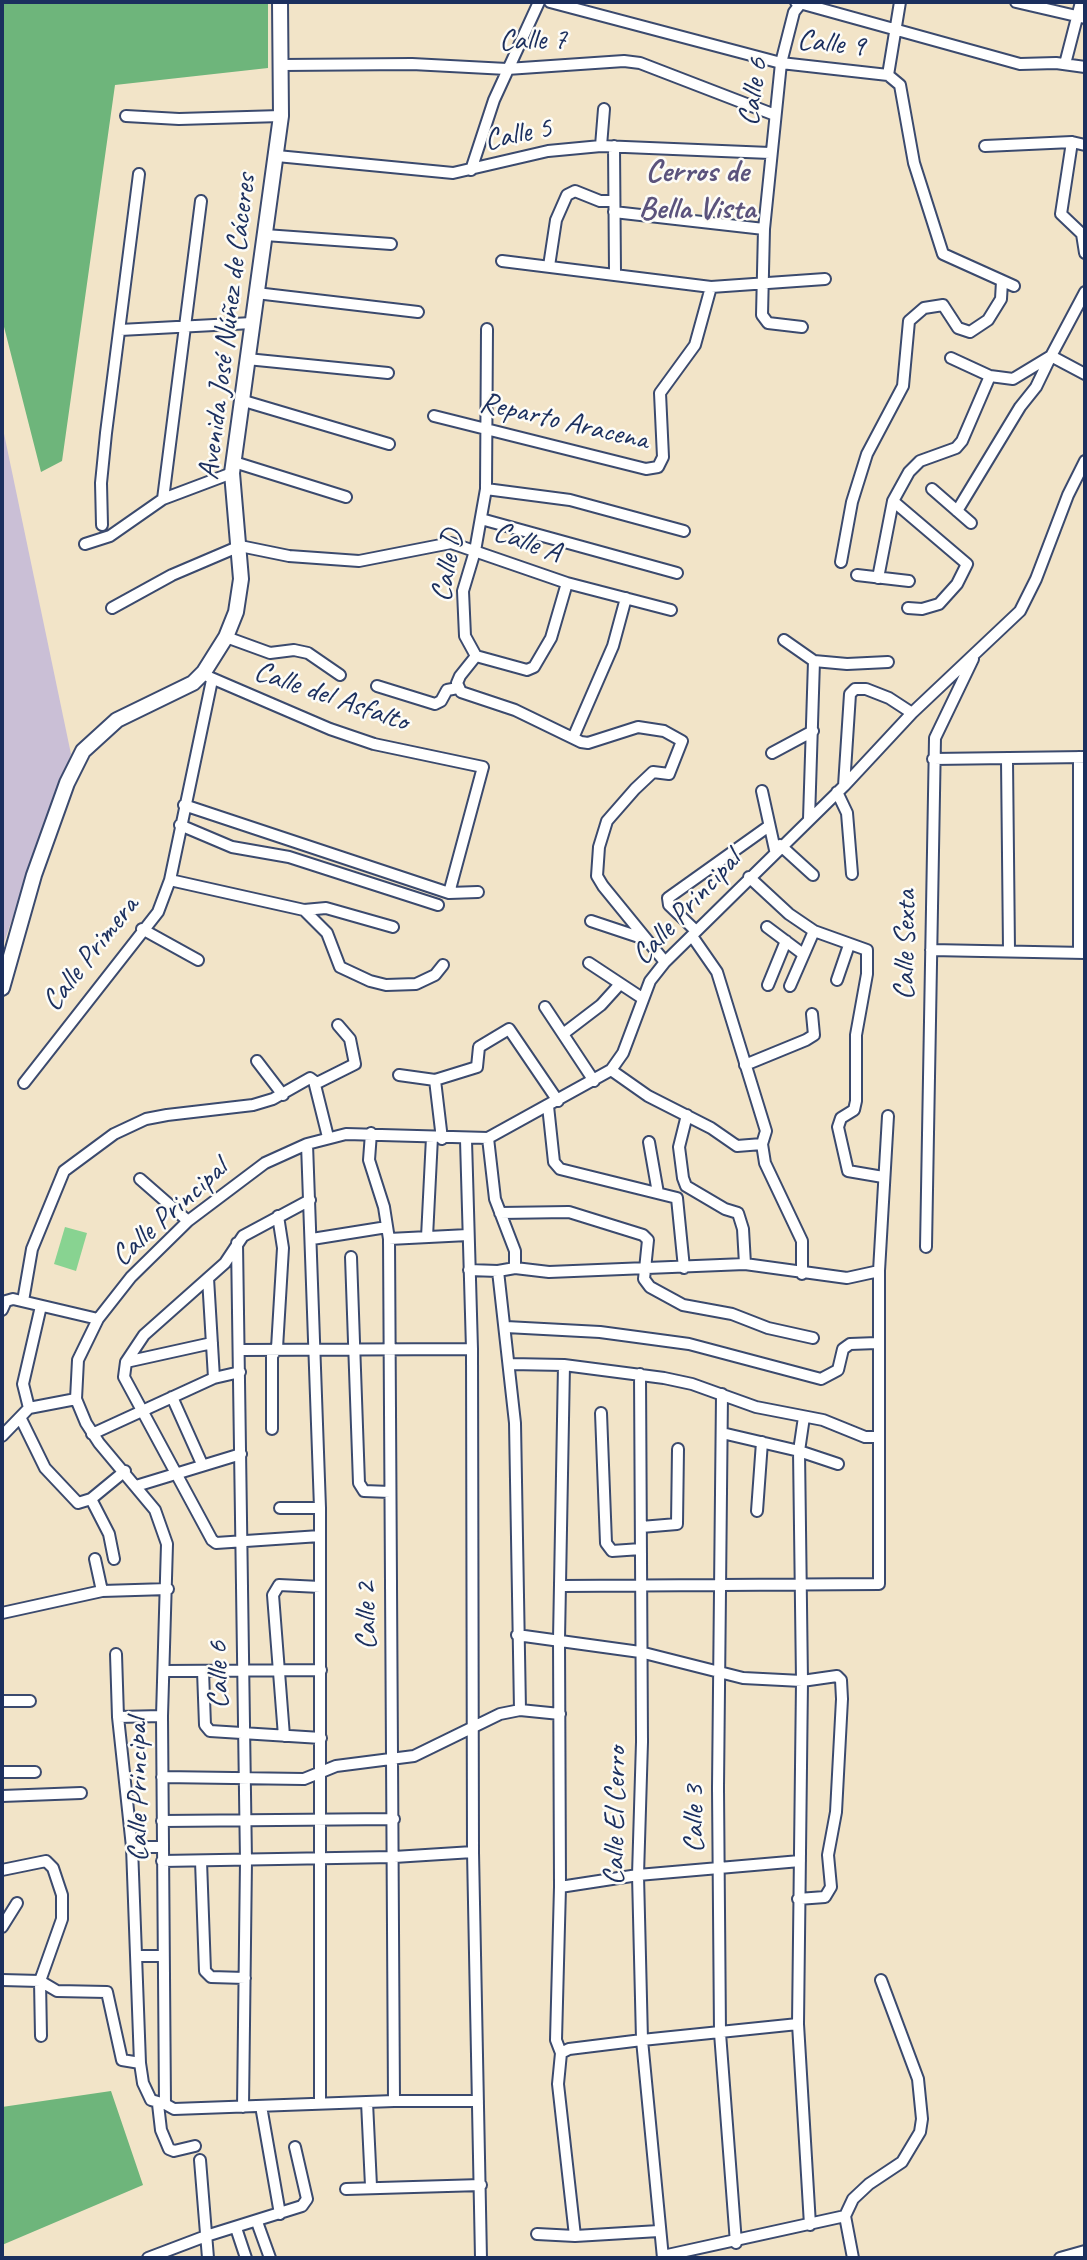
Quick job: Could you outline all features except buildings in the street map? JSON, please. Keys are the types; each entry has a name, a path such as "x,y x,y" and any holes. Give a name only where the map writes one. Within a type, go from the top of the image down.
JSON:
{"main road":[{"name":"Avenida José Núñez de Cáceres","path":"2,988 34,876 66,783 83,751 92,739 117,720 208,676 236,612 242,579 233,468 281,116 280,2"}],"street":[{"path":"471,170 507,69 539,2"},
{"name":"Calle 9","path":"550,2 781,63 888,75 901,85 914,163 943,254 1002,281"},
{"path":"799,2 1020,64 1085,67"},
{"name":"Calle 6","path":"799,2 781,63 770,153 762,286 764,320 802,327"},
{"path":"888,75 900,2"},
{"path":"1016,2 1081,17"},
{"path":"1065,64 1081,17 1081,2"},
{"name":"Calle 7","path":"282,65 412,64 507,69 624,61 640,63 775,115"},
{"path":"601,146 604,109"},
{"path":"126,116 179,119 281,116"},
{"path":"1072,142 1061,214 1084,232 1085,253"},
{"path":"985,146 1072,142 1085,145"},
{"name":"Calle 5","path":"276,156 453,173 548,151 601,146 770,153"},
{"path":"614,146 615,273"},
{"path":"102,525 101,483 139,174"},
{"path":"549,266 556,220 567,195 575,191 614,207 764,229"},
{"path":"163,499 201,201"},
{"path":"265,235 391,244"},
{"path":"502,261 615,273 710,287 762,286 825,279"},
{"path":"841,562 852,502 867,454 903,386 909,321 924,308 943,305 958,328 970,332 988,320 1001,299 1002,281 1014,286"},
{"name":"Reparto Aracena","path":"433,416 646,469 657,467 663,457 660,393 695,345 710,287"},
{"path":"957,510 1020,407 1036,387 1085,292"},
{"path":"256,293 418,312"},
{"path":"1074,312 1085,317"},
{"path":"120,330 252,323"},
{"name":"Calle D","path":"476,656 465,636 463,591 475,551 486,489 486,329"},
{"path":"1051,356 1085,374"},
{"path":"951,358 990,376 1013,379 1051,356"},
{"path":"247,359 388,373"},
{"path":"878,578 893,501 914,466 956,448 962,441 990,376"},
{"path":"244,401 389,444"},
{"name":"Calle Principal","path":"161,2104 162,1716 168,1589 167,1544 164,1529 125,1471 92,1434 76,1399 78,1360 98,1319 131,1277 188,1221 265,1163 328,1137 371,1133 466,1140 488,1138 611,1070 623,1054 642,998 665,962 840,789 912,713 1020,611 1085,461"},
{"path":"85,544 110,536 163,499 233,468 346,497"},
{"path":"486,489 570,500 684,531"},
{"path":"932,489 971,523"},
{"path":"893,501 967,564 957,584 939,604 922,609 908,608"},
{"path":"481,519 677,573"},
{"name":"Calle A","path":"240,545 289,556 359,561 451,543 567,583 671,610"},
{"path":"112,608 172,575 240,545"},
{"path":"857,575 909,581"},
{"path":"458,688 460,676 476,656 527,670 534,667 551,638 567,583"},
{"path":"573,738 613,646 626,598"},
{"path":"226,637 270,653 294,650 308,653 340,675"},
{"path":"785,640 814,661 847,664 888,662"},
{"name":"Calle Sexta","path":"926,1247 933,759 935,738 976,654"},
{"path":"808,819 814,661"},
{"name":"Calle Primera","path":"24,1083 142,929 158,912 170,880 208,676"},
{"name":"Calle del Asfalto","path":"208,676 374,744 481,765 483,773 449,893"},
{"path":"377,686 435,704 441,701 447,690 458,688 515,710 585,744 638,727 664,731 680,738 682,745 669,774 650,773 607,821 598,847 597,876 665,962"},
{"path":"852,874 846,813 840,789 850,694 855,690 866,689 889,698 912,713"},
{"path":"772,754 813,731"},
{"path":"931,950 1082,953 1082,757 933,759"},
{"path":"1007,760 1009,950"},
{"path":"762,791 769,826 778,848 813,875"},
{"path":"184,805 449,893 478,892"},
{"path":"180,825 232,847 289,857 438,905"},
{"path":"769,826 668,898 669,905 694,933 717,972 765,1131 762,1144 765,1163 802,1241 802,1274"},
{"path":"749,877 789,914 814,931 866,948 867,974 856,1035 856,1101 854,1110 841,1118 838,1127 848,1171 883,1177"},
{"path":"170,880 304,910 326,908 393,927"},
{"path":"304,910 327,933 340,967 370,981 416,984 435,975 443,965"},
{"path":"591,921 644,938"},
{"path":"767,928 803,954"},
{"path":"142,929 198,960"},
{"path":"790,986 814,931"},
{"path":"768,985 786,941"},
{"path":"837,980 849,944"},
{"path":"589,963 642,998"},
{"path":"563,1034 601,1005 620,984"},
{"path":"545,1007 593,1081"},
{"path":"745,1065 814,1035 812,1014"},
{"path":"315,1084 351,1069 356,1062 346,1032 338,1025"},
{"path":"399,1075 435,1080 477,1067 479,1047 508,1029 553,1104 554,1162 560,1169 677,1198"},
{"path":"257,1061 283,1095"},
{"path":"611,1070 648,1096 687,1115 737,1146 762,1144"},
{"path":"23,1301 32,1249 64,1171 114,1134 146,1119 253,1105 283,1095 310,1078 315,1084 328,1137"},
{"path":"427,1237 437,1138 435,1080"},
{"path":"687,1115 679,1147 679,1163 686,1186 725,1209 738,1213 743,1230 745,1264"},
{"path":"561,1586 879,1584 878,1270 888,1116"},
{"name":"Calle 2","path":"371,1133 369,1160 384,1207 388,1233 394,2101"},
{"path":"488,1138 491,1178 500,1213 515,1251 515,1268"},
{"path":"466,1140 471,1349 473,1852 481,2258"},
{"path":"649,1142 658,1193"},
{"path":"307,1144 320,1508 320,2103"},
{"path":"141,1179 188,1221"},
{"path":"684,1268 677,1198 686,1186"},
{"path":"310,1200 278,1216 237,1243 225,1263 144,1335 126,1362 127,1387 212,1540 320,1536"},
{"path":"500,1213 569,1212 643,1235 648,1240 644,1279 650,1287 683,1305 732,1314 768,1328 813,1338"},
{"path":"272,1429 272,1356 277,1348 283,1248 278,1216"},
{"path":"312,1239 388,1233 427,1237 468,1235"},
{"name":"Calle 6","path":"237,1243 246,1820 243,2107"},
{"path":"351,1257 359,1483 364,1491 390,1492"},
{"path":"469,1270 498,1271 515,1268 550,1272 745,1264 802,1274 847,1278 878,1270"},
{"path":"498,1271 510,1364 517,1498 520,1710"},
{"path":"208,1278 214,1378"},
{"path":"2,1310 8,1299 98,1319"},
{"path":"29,1408 23,1384 41,1306"},
{"path":"506,1327 587,1331 689,1344 821,1379 838,1370 844,1349 849,1344 877,1343"},
{"path":"126,1362 212,1343"},
{"path":"240,1350 389,1347 471,1349"},
{"path":"510,1364 564,1366 640,1374 683,1382 756,1407 835,1424 865,1437 878,1437"},
{"path":"564,1366 559,1639 560,1887 556,2040 561,2053 558,2084 575,2236"},
{"path":"92,1434 214,1378 240,1372"},
{"name":"Calle El Cerro","path":"640,1374 642,1742 638,1875 642,2040 663,2257"},
{"name":"Calle 3","path":"722,1394 718,1868 720,2033 736,2243"},
{"path":"172,1397 202,1464"},
{"path":"2,1436 29,1408 76,1399"},
{"path":"601,1413 606,1543 612,1551 641,1549"},
{"path":"804,1417 799,1451 802,1681 798,2024 810,2225"},
{"path":"21,1419 45,1468 78,1503 91,1499 125,1471"},
{"path":"722,1433 799,1451 838,1464"},
{"path":"757,1511 762,1442"},
{"path":"641,1527 668,1528 677,1524 678,1449"},
{"path":"136,1486 241,1454"},
{"path":"91,1499 108,1534 114,1559"},
{"path":"280,1508 320,1508"},
{"path":"95,1559 102,1591"},
{"path":"284,1736 273,1595 279,1585 320,1587"},
{"path":"2,1613 102,1591 168,1589"},
{"path":"517,1635 640,1652 719,1675 802,1681 837,1676 841,1680 842,1699 836,1812 828,1854 831,1887 825,1897 799,1899"},
{"path":"116,1654 118,1717 132,1847 140,2063 146,2092 151,2100 174,2109 394,2101 478,2101"},
{"path":"164,1671 321,1670"},
{"path":"203,1671 207,1728 218,1733 321,1738"},
{"path":"2,1701 30,1701"},
{"path":"162,1777 304,1779 336,1766 431,1751 473,1725 500,1714 520,1710 560,1714"},
{"path":"118,1717 162,1716"},
{"path":"2,1772 35,1772"},
{"path":"2,1796 81,1793"},
{"path":"162,1821 394,1819"},
{"path":"132,1847 162,1847"},
{"path":"162,1861 394,1857 473,1852"},
{"path":"2,1870 46,1861 54,1868 62,1895 62,1919 40,1981 41,2036"},
{"path":"201,1861 205,1972 211,1977 245,1978"},
{"path":"560,1887 638,1875 800,1861"},
{"path":"2,1927 17,1903"},
{"path":"136,1956 162,1956"},
{"path":"2,1980 40,1981 57,1991 107,1992 121,2056 125,2062 140,2063"},
{"path":"853,2258 845,2216 859,2192 902,2162 920,2132 922,2119 918,2079 881,1980"},
{"path":"561,2053 569,2049 642,2040 798,2024"},
{"path":"366,2102 371,2186"},
{"path":"161,2104 161,2130 169,2149 174,2151 195,2146"},
{"path":"261,2106 280,2214"},
{"path":"148,2258 167,2255 206,2236 257,2222 306,2203 295,2147"},
{"path":"200,2160 208,2258"},
{"path":"346,2189 371,2186 481,2185"},
{"path":"663,2257 736,2243 845,2216"},
{"path":"257,2222 271,2258"},
{"path":"236,2228 246,2258"},
{"path":"537,2234 575,2236 659,2231"},
{"path":"1060,2258 1085,2251"}],"shaded area":[{"path":"2,424 71,754 2,948"}],"green space":[{"path":"2,2 268,2 268,68 115,85 62,461 41,472 2,319"},
{"path":"65,1227 87,1233 76,1271 54,1264"},
{"path":"111,2091 143,2185 2,2245 2,2107"}],"district":[{"name":"Cerros de Bella Vista","path":"697,192"}]}
